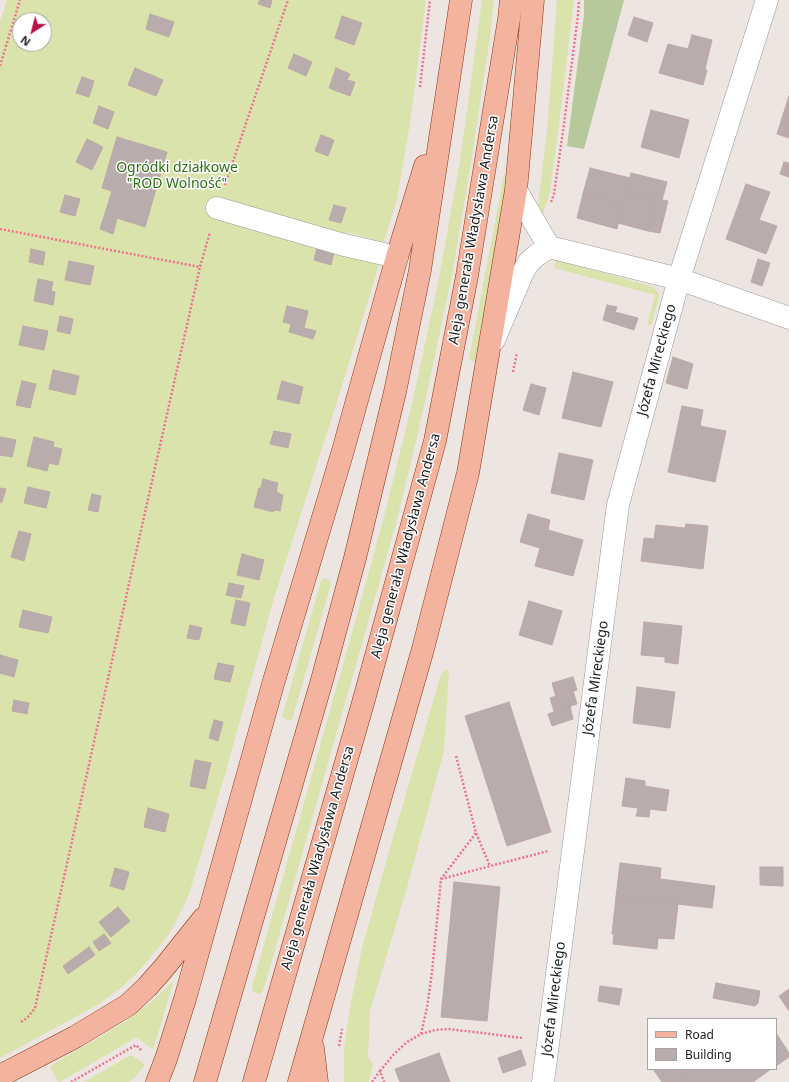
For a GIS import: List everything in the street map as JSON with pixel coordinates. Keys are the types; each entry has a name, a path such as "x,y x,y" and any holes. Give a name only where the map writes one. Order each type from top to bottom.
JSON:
{"main road":[{"path":"205,1082 320,688 356,558 395,392 418,278 461,0"},
{"name":"Aleja generała Władysława Andersa","path":"254,1082 363,703 435,440 467,276 511,0"},
{"path":"299,1082 425,641 468,473 516,190 533,0"},
{"path":"160,1074 185,999 273,684 342,454 397,257 448,86"},
{"path":"0,1076 75,1037 128,1005 164,969 210,910"},
{"path":"312,1040 318,1082"}],"street":[{"name":"Józefa Mireckiego","path":"543,1082 618,506 679,279 767,0"},
{"path":"516,190 549,247 679,279 789,318"},
{"path":"217,208 344,244 397,257"},
{"path":"489,352 526,267 529,262 549,247"}],"path":[{"path":"0,66 20,0"},
{"path":"21,1022 27,1018 35,1008 130,575 200,267 217,208 288,0"},
{"path":"420,91 430,0"},
{"path":"549,208 554,194 579,0"},
{"path":"0,229 200,267"},
{"path":"456,756 476,833 490,866"},
{"path":"420,1034 427,1008 432,972 441,879 476,833"},
{"path":"441,879 551,851 573,851"},
{"path":"372,1082 394,1054 407,1042 420,1034 436,1030 449,1028 548,1041"},
{"path":"71,1082 136,1046 160,1074"},
{"path":"380,1071 384,1082"}],"green space":[{"name":"Ogródki działkowe \"ROD Wolność\"","path":"7,0 426,0 410,123 397,199 384,242 346,232 343,254 379,265 274,598 224,778 189,894 169,934 138,972 122,987 99,1004 0,1058 0,21"},
{"path":"482,0 494,0 490,37 452,275 424,407 397,520 265,985 260,994 253,991 252,987 384,517 413,400 439,278 460,161"},
{"path":"557,0 574,0 550,192 541,216 537,213 547,131"},
{"path":"584,0 624,0 584,149 567,146 584,15"},
{"path":"506,173 508,174 479,361 472,361 469,359 504,175"},
{"path":"556,261 565,262 653,287 658,292 659,296 652,324 647,326 655,295 554,268"},
{"path":"324,578 329,580 331,584 292,720 288,720 282,717 321,581"},
{"path":"446,669 449,670 444,751 406,891 370,1011 368,1057 373,1064 369,1082 344,1082 344,1048 351,1002 362,948 441,675"},
{"path":"174,980 153,1050 137,1037 58,1082 50,1066 125,1022 155,999"},
{"path":"129,1056 133,1056 145,1065 129,1082 84,1082"}],"building":[{"path":"260,0 272,0 270,8 258,4"},
{"path":"150,14 174,22 169,37 146,29"},
{"path":"342,16 362,23 354,45 335,38"},
{"path":"634,17 653,23 647,42 628,35"},
{"path":"692,35 712,40 703,85 659,73 668,44 688,49"},
{"path":"294,54 312,62 306,76 288,68"},
{"path":"135,68 163,80 156,96 128,85"},
{"path":"336,68 350,74 347,80 355,82 350,96 329,88"},
{"path":"82,77 94,81 89,97 76,93"},
{"path":"789,96 789,138 777,134"},
{"path":"99,106 114,112 108,129 93,123"},
{"path":"651,110 689,120 679,158 641,147"},
{"path":"321,135 334,140 328,156 315,151"},
{"path":"117,137 167,152 145,227 117,218 113,234 100,229 112,191 102,188"},
{"path":"87,139 103,147 92,170 76,162"},
{"path":"784,162 789,163 789,177 780,174"},
{"path":"590,168 630,178 623,204 583,194"},
{"path":"631,173 667,182 662,200 668,201 660,233 648,231 656,201 626,193"},
{"path":"746,184 770,192 759,220 777,226 766,254 726,239"},
{"path":"626,193 656,201 648,231 618,223"},
{"path":"583,194 623,204 617,229 577,218"},
{"path":"65,195 80,199 75,216 60,212"},
{"path":"334,205 346,208 341,223 329,220"},
{"path":"317,248 334,252 331,265 314,260"},
{"path":"31,249 45,252 43,265 29,262"},
{"path":"758,259 770,263 762,286 751,282"},
{"path":"69,261 94,266 90,285 65,280"},
{"path":"38,279 53,282 51,291 55,292 53,305 34,301"},
{"path":"607,305 617,307 615,312 638,318 634,330 603,320"},
{"path":"287,306 308,311 304,328 316,331 313,339 289,332 291,324 283,322"},
{"path":"60,316 73,319 70,334 57,331"},
{"path":"23,326 48,331 44,350 19,345"},
{"path":"673,357 693,364 687,389 666,383"},
{"path":"53,370 79,376 75,395 49,389"},
{"path":"573,372 613,382 601,427 562,418"},
{"path":"22,381 36,384 30,408 16,405"},
{"path":"282,381 303,387 299,404 277,399"},
{"path":"531,384 546,388 539,415 523,410"},
{"path":"682,406 703,410 700,426 726,431 715,482 668,472"},
{"path":"274,431 291,434 288,448 270,444"},
{"path":"0,437 16,440 12,457 0,455"},
{"path":"34,437 54,442 53,447 62,449 58,465 49,463 47,471 27,466"},
{"path":"559,453 593,460 584,500 551,493"},
{"path":"263,479 278,483 276,492 283,495 280,511 274,510 273,512 254,507"},
{"path":"28,487 50,492 46,508 24,503"},
{"path":"0,488 6,489 2,502 0,502"},
{"path":"92,494 101,496 98,512 88,510"},
{"path":"528,514 550,520 548,530 583,540 573,576 535,566 540,548 520,542"},
{"path":"686,524 708,526 703,569 641,561 644,538 654,539 656,525 685,528"},
{"path":"19,531 31,534 24,561 11,557"},
{"path":"242,554 264,560 259,580 237,575"},
{"path":"229,583 244,586 241,598 226,595"},
{"path":"236,600 250,603 245,626 231,623"},
{"path":"529,601 562,611 552,645 519,635"},
{"path":"23,610 52,617 48,633 19,627"},
{"path":"644,622 682,626 678,664 665,662 665,657 641,655"},
{"path":"190,625 202,628 199,640 187,638"},
{"path":"0,655 18,660 14,677 0,673"},
{"path":"218,663 234,666 230,682 214,679"},
{"path":"573,677 577,690 556,697 552,683"},
{"path":"637,687 675,692 670,728 633,723"},
{"path":"573,691 577,704 554,711 550,698"},
{"path":"14,700 29,703 27,714 12,711"},
{"path":"509,702 551,832 507,846 465,716"},
{"path":"570,706 573,719 552,726 548,714"},
{"path":"214,720 223,722 218,741 209,738"},
{"path":"195,760 211,763 205,789 190,786"},
{"path":"626,778 645,781 645,786 669,790 666,811 650,809 649,817 636,816 638,808 622,806"},
{"path":"148,808 169,814 165,832 144,827"},
{"path":"620,863 661,868 660,879 715,886 712,908 616,897"},
{"path":"760,867 783,867 783,886 760,885"},
{"path":"115,868 129,872 124,890 110,886"},
{"path":"454,882 500,887 487,1021 441,1017"},
{"path":"616,897 678,904 674,939 658,938 657,949 613,944 614,934 612,934"},
{"path":"118,907 130,921 111,937 99,922"},
{"path":"104,934 111,943 99,951 93,942"},
{"path":"89,947 95,955 68,974 63,966"},
{"path":"716,983 760,991 758,1003 755,1006 713,998"},
{"path":"600,986 622,989 619,1005 598,1001"},
{"path":"789,989 789,1011 779,996"},
{"path":"777,1035 789,1053 789,1057 777,1065"},
{"path":"521,1050 526,1065 503,1073 498,1058"},
{"path":"439,1053 450,1082 400,1082 395,1069"},
{"path":"654,1070 687,1070 683,1073 688,1082 662,1082"},
{"path":"688,1070 770,1070 753,1082 688,1082 683,1073"}]}
